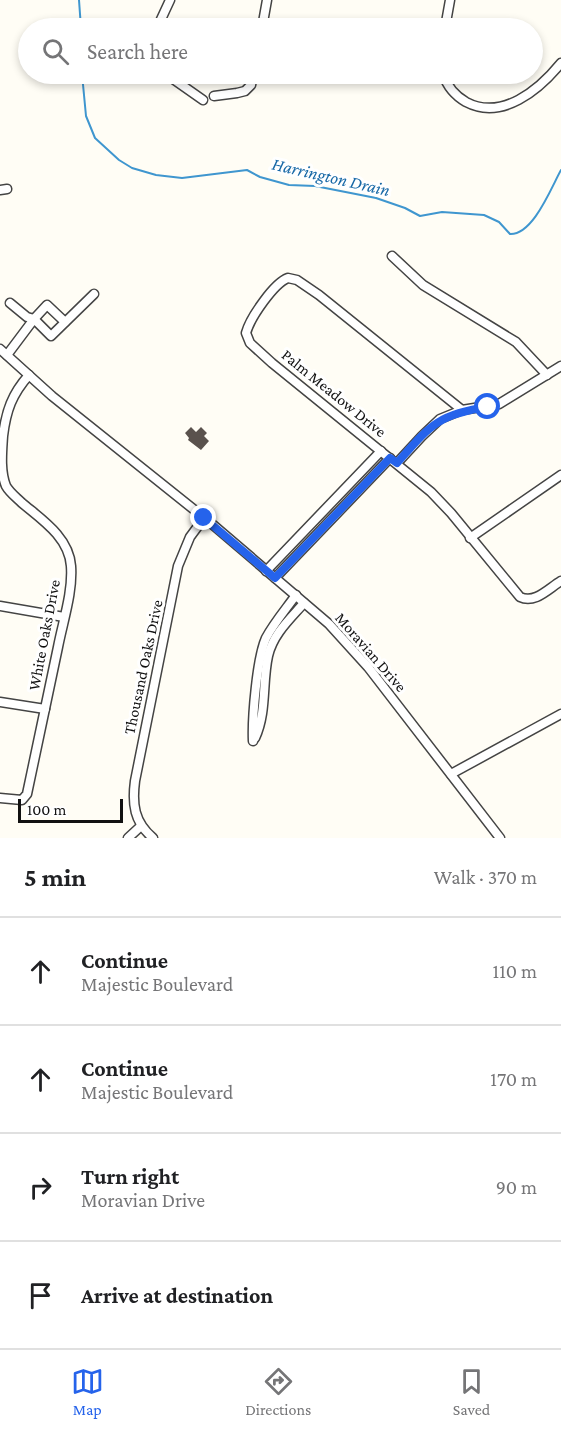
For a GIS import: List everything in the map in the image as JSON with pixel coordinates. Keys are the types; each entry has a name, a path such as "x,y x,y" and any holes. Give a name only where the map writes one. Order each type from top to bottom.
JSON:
{"street":[{"path":"162,18 170,0"},
{"path":"263,18 267,0"},
{"path":"447,18 450,0"},
{"path":"543,82 561,63"},
{"path":"180,84 203,100"},
{"path":"214,96 244,91 251,84"},
{"path":"449,84 454,93 472,105 498,107 517,101 540,84"},
{"path":"392,256 423,285 516,342 547,375"},
{"name":"Palm Meadow Drive","path":"462,410 319,295 297,280 288,278 284,280 251,319 246,333 250,343 443,503 520,597 525,600 534,599 561,581"},
{"path":"10,303 27,317 34,319 51,336 94,294"},
{"path":"3,352 47,305 65,322"},
{"name":"Moravian Drive","path":"3,352 335,630 362,659 500,838"},
{"path":"275,578 333,518 436,422 462,410 499,404 561,366"},
{"name":"White Oaks Drive","path":"0,798 22,800 27,794 71,572 68,552 56,533 11,494 3,474 2,445 7,410 15,391 29,375"},
{"path":"266,571 381,451"},
{"path":"470,538 561,475"},
{"path":"325,510 333,518"},
{"name":"Thousand Oaks Drive","path":"141,826 136,815 133,793 178,566 190,537 204,518"},
{"path":"282,622 296,596"},
{"path":"260,699 263,671 261,654 266,638 304,603"},
{"path":"0,606 64,616"},
{"path":"0,702 45,709"},
{"path":"451,774 561,714"},
{"path":"128,838 141,826 153,838"}],"building":[{"path":"191,427 196,432 201,427 207,433 204,436 209,441 201,450 188,440 185,433"}],"waterway":[{"name":"Harrington Drain","path":"79,0 80,18"},
{"name":"Harrington Drain","path":"83,84 86,116 95,138 119,160 132,168 156,175 182,178 247,170 260,177 289,185 315,186 376,198 420,216 442,212 484,215 499,222 510,234 518,232 534,219 561,170"}],"route":[{"path":"204,518 275,578 390,458 397,463 440,419 462,410 488,407"}]}
